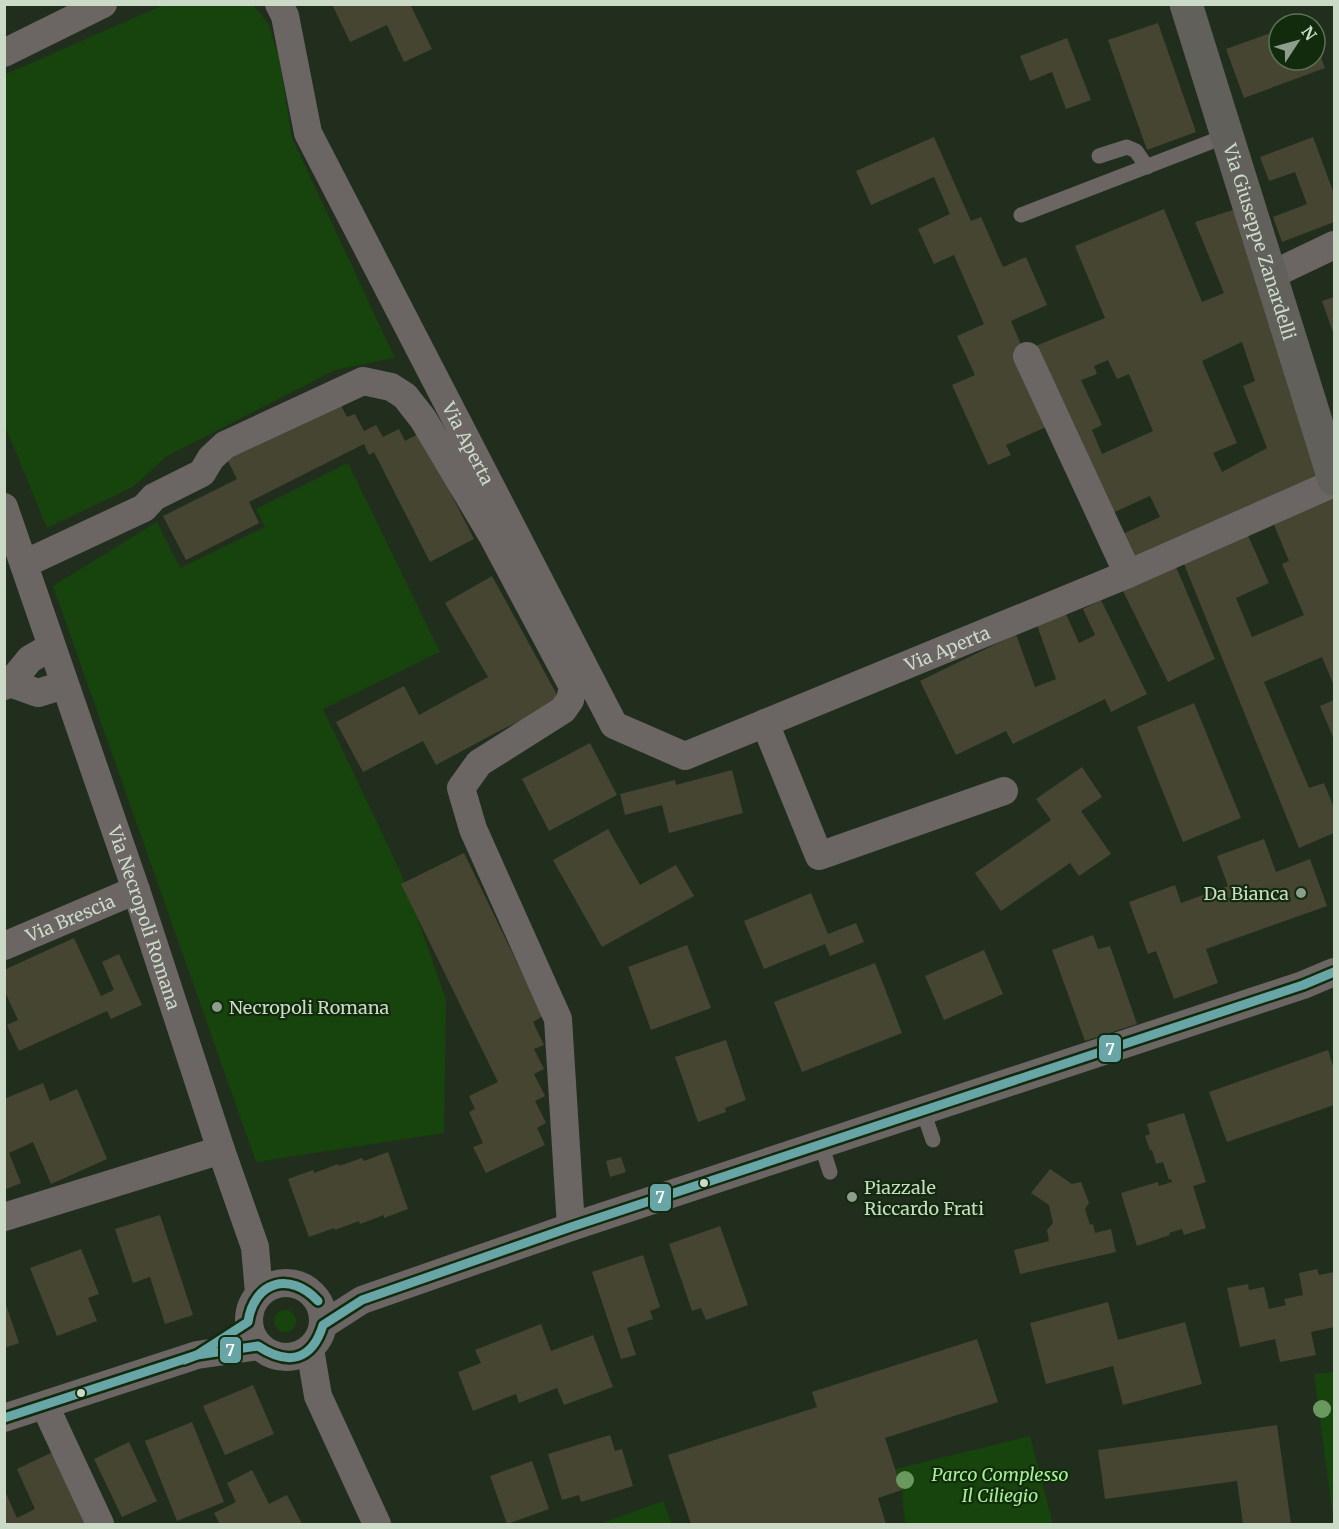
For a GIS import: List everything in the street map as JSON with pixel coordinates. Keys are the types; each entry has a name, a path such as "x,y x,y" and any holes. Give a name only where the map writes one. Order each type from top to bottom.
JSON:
{"street":[{"path":"4,53 103,4"},
{"name":"Via Aperta","path":"279,4 285,16 308,133 614,725 685,756 1128,574 1335,481"},
{"name":"Via Giuseppe Zanardelli","path":"1186,4 1269,276 1335,481"},
{"path":"1269,276 1335,244"},
{"path":"1027,356 1128,574"},
{"name":"Via Aperta","path":"24,564 144,508 154,497 202,473 211,458 225,445 363,381 391,387 405,396 423,419 492,535 573,687 570,700 563,710 479,763 461,788 473,829 558,1019 571,1227"},
{"name":"Via Necropoli Romana","path":"4,507 136,890 255,1247 259,1293"},
{"path":"51,647 30,659 7,685 38,693 64,685"},
{"path":"765,723 819,856 1004,791"},
{"name":"Via Brescia","path":"4,946 136,890"},
{"path":"377,1524 318,1395 309,1334 308,1290 294,1284 279,1283 268,1287 259,1293 251,1305 253,1334 273,1356 309,1334 362,1300 571,1227 1303,985 1335,972"},
{"path":"4,1217 221,1150"},
{"name":"Via Necropoli Romana","path":"255,1247 294,1284"},
{"path":"4,1418 197,1355 253,1334"},
{"path":"45,1406 100,1524"}],"lane":[{"path":"1022,215 1226,136"},
{"path":"1099,156 1127,147 1137,151 1147,167"},
{"path":"923,1111 933,1140"},
{"path":"821,1144 830,1172"}],"green space":[{"path":"163,5 253,5 268,23 280,61 292,138 395,358 335,370 167,456 133,487 47,528 5,426 4,75"},
{"path":"348,463 440,652 323,709 402,875 446,999 444,1133 256,1162 53,586 157,522 180,568 265,527 256,509"},
{"path":"281,1310 289,1310 296,1317 296,1325 289,1332 281,1332 274,1325 274,1317"},
{"path":"1334,1372 1334,1524 1314,1374"},
{"name":"Parco Complesso Il Ciliegio","path":"1030,1436 1053,1524 905,1524 902,1490 895,1469"},
{"path":"663,1501 672,1524 600,1524"}],"building":[{"path":"332,4 410,4 432,49 404,62 387,25 350,42"},
{"path":"1158,23 1196,132 1147,150 1108,40"},
{"path":"1267,34 1267,72 1314,72 1244,98 1226,49"},
{"path":"1067,38 1091,100 1066,109 1052,72 1030,81 1020,56"},
{"path":"934,137 971,221 981,217 1003,267 1026,257 1047,305 1011,321 1022,347 1013,351 1046,427 1006,445 1011,455 988,465 952,385 975,375 957,336 984,324 954,255 934,264 918,229 950,214 934,177 871,205 856,171"},
{"path":"1313,137 1334,194 1334,222 1282,242 1273,217 1307,204 1295,172 1269,181 1260,157"},
{"path":"1164,209 1202,302 1224,293 1195,222 1236,209 1330,478 1131,564 1118,536 1160,517 1150,496 1108,515 1033,347 1105,318 1075,246","holes":["1242,342 1255,381 1243,386 1267,448 1222,472 1213,453 1237,443 1202,361","1108,360 1117,379 1129,374 1153,431 1102,454 1092,430 1102,425 1081,380 1097,374 1094,366"]},
{"path":"1334,297 1334,335 1322,301"},
{"path":"338,400 347,417 355,414 364,431 376,425 383,437 399,429 405,441 420,433 474,539 430,562 374,452 369,455 364,444 249,502 259,523 186,560 163,516 237,479 226,457"},
{"path":"1334,496 1334,686 1322,657 1264,682 1309,788 1324,783 1334,808 1334,833 1299,848 1182,559 1246,531 1269,583 1236,598 1252,637 1304,615 1282,564 1289,561 1272,520"},
{"path":"1174,562 1215,659 1168,682 1121,587"},
{"path":"492,576 561,702 501,730 436,765 423,741 363,772 336,722 404,686 419,715 488,677 445,603"},
{"path":"1101,600 1147,694 1111,712 1105,699 1013,744 1006,731 956,755 920,681 1016,634 1035,687 1056,679 1037,625 1066,614 1079,643 1095,635 1083,609"},
{"path":"1334,700 1334,740 1320,706"},
{"path":"1194,703 1241,818 1183,842 1137,727"},
{"path":"590,743 617,795 549,831 522,779"},
{"path":"1082,767 1102,797 1081,811 1111,854 1079,876 1070,863 1001,911 975,873 1051,820 1036,799"},
{"path":"732,770 743,813 669,833 662,805 625,815 620,794 675,780 676,785"},
{"path":"608,829 640,885 676,865 694,896 602,947 553,860"},
{"path":"1264,839 1276,872 1310,859 1327,906 1206,949 1218,983 1174,999 1156,951 1148,954 1129,902 1175,885 1181,903 1228,886 1217,856"},
{"path":"464,853 543,1016 533,1022 544,1045 534,1049 544,1069 534,1074 545,1096 535,1101 546,1123 537,1128 545,1145 486,1173 473,1147 483,1143 469,1112 475,1109 469,1096 498,1082 401,884"},
{"path":"811,893 828,934 856,923 864,942 830,956 825,944 764,969 744,921"},
{"path":"1093,935 1098,949 1110,946 1137,1024 1085,1041 1052,950"},
{"path":"74,938 101,996 114,990 102,962 119,954 142,1005 111,1019 107,1011 19,1051 7,1025 18,1020 4,990 4,970"},
{"path":"687,945 711,1008 651,1030 628,967"},
{"path":"984,950 1003,994 944,1020 925,976"},
{"path":"875,963 902,1033 802,1072 774,1002"},
{"path":"726,1040 746,1100 725,1108 726,1112 698,1122 675,1057"},
{"path":"1328,1050 1334,1069 1334,1105 1227,1142 1209,1092"},
{"path":"43,1083 50,1101 77,1089 107,1159 51,1184 33,1142 9,1153 21,1183 4,1190 4,1099"},
{"path":"1184,1113 1206,1182 1193,1186 1206,1228 1184,1235 1182,1229 1137,1246 1121,1193 1158,1182 1159,1186 1172,1182 1171,1179 1169,1180 1163,1162 1156,1164 1145,1136 1150,1134 1147,1124"},
{"path":"388,1152 408,1209 384,1218 384,1215 360,1224 359,1221 309,1237 288,1179 313,1170 314,1173 362,1158 364,1161"},
{"path":"621,1157 626,1172 610,1177 606,1161"},
{"path":"1050,1169 1072,1184 1081,1182 1089,1203 1085,1209 1090,1225 1093,1224 1095,1233 1111,1229 1116,1252 1020,1274 1014,1250 1049,1241 1047,1230 1053,1223 1049,1205 1031,1193"},
{"path":"160,1215 193,1315 165,1324 150,1277 133,1283 115,1229"},
{"path":"720,1226 748,1305 706,1320 701,1308 692,1311 669,1244"},
{"path":"81,1249 99,1294 88,1298 97,1321 57,1336 30,1268"},
{"path":"643,1255 660,1307 650,1311 653,1319 627,1328 636,1355 621,1359 592,1272"},
{"path":"1317,1269 1319,1275 1334,1272 1334,1327 1311,1332 1316,1355 1280,1362 1275,1339 1240,1347 1227,1288 1248,1284 1249,1290 1264,1287 1269,1309 1286,1305 1284,1299 1303,1295 1299,1273"},
{"path":"4,1299 19,1343 4,1348"},
{"path":"1108,1302 1118,1340 1185,1322 1202,1384 1123,1405 1113,1366 1046,1384 1030,1323"},
{"path":"541,1324 551,1351 593,1335 613,1387 564,1405 557,1388 519,1403 516,1394 473,1411 458,1372 481,1363 475,1350"},
{"path":"977,1339 998,1402 885,1438 902,1490 878,1498 886,1524 691,1524 668,1455 817,1407 812,1392"},
{"path":"253,1385 274,1434 225,1455 203,1406"},
{"path":"192,1422 224,1502 177,1521 145,1441"},
{"path":"1277,1425 1291,1524 1243,1524 1237,1481 1105,1499 1098,1450"},
{"path":"610,1435 615,1451 622,1449 633,1486 581,1502 579,1495 562,1500 548,1454"},
{"path":"129,1442 157,1501 122,1517 94,1459"},
{"path":"55,1451 90,1524 4,1524 4,1489 17,1518 35,1509 17,1469"},
{"path":"532,1461 549,1509 507,1524 490,1476"},
{"path":"252,1470 269,1504 287,1495 302,1524 220,1524 214,1513 236,1502 227,1483"}],"transit line":[{"name":"7","path":"4,1418 197,1355 258,1346 279,1356 289,1358 298,1356 306,1353 312,1346 323,1325 362,1300 571,1227 1303,985 1334,972"},
{"name":"7","path":"184,1360 197,1355 248,1322 252,1308 265,1289 285,1284 296,1286 318,1301"}],"place":[{"name":"Da Bianca","path":"1301,893"},
{"name":"Necropoli Romana","path":"217,1007"},
{"name":"Piazzale Riccardo Frati","path":"852,1197"}]}
